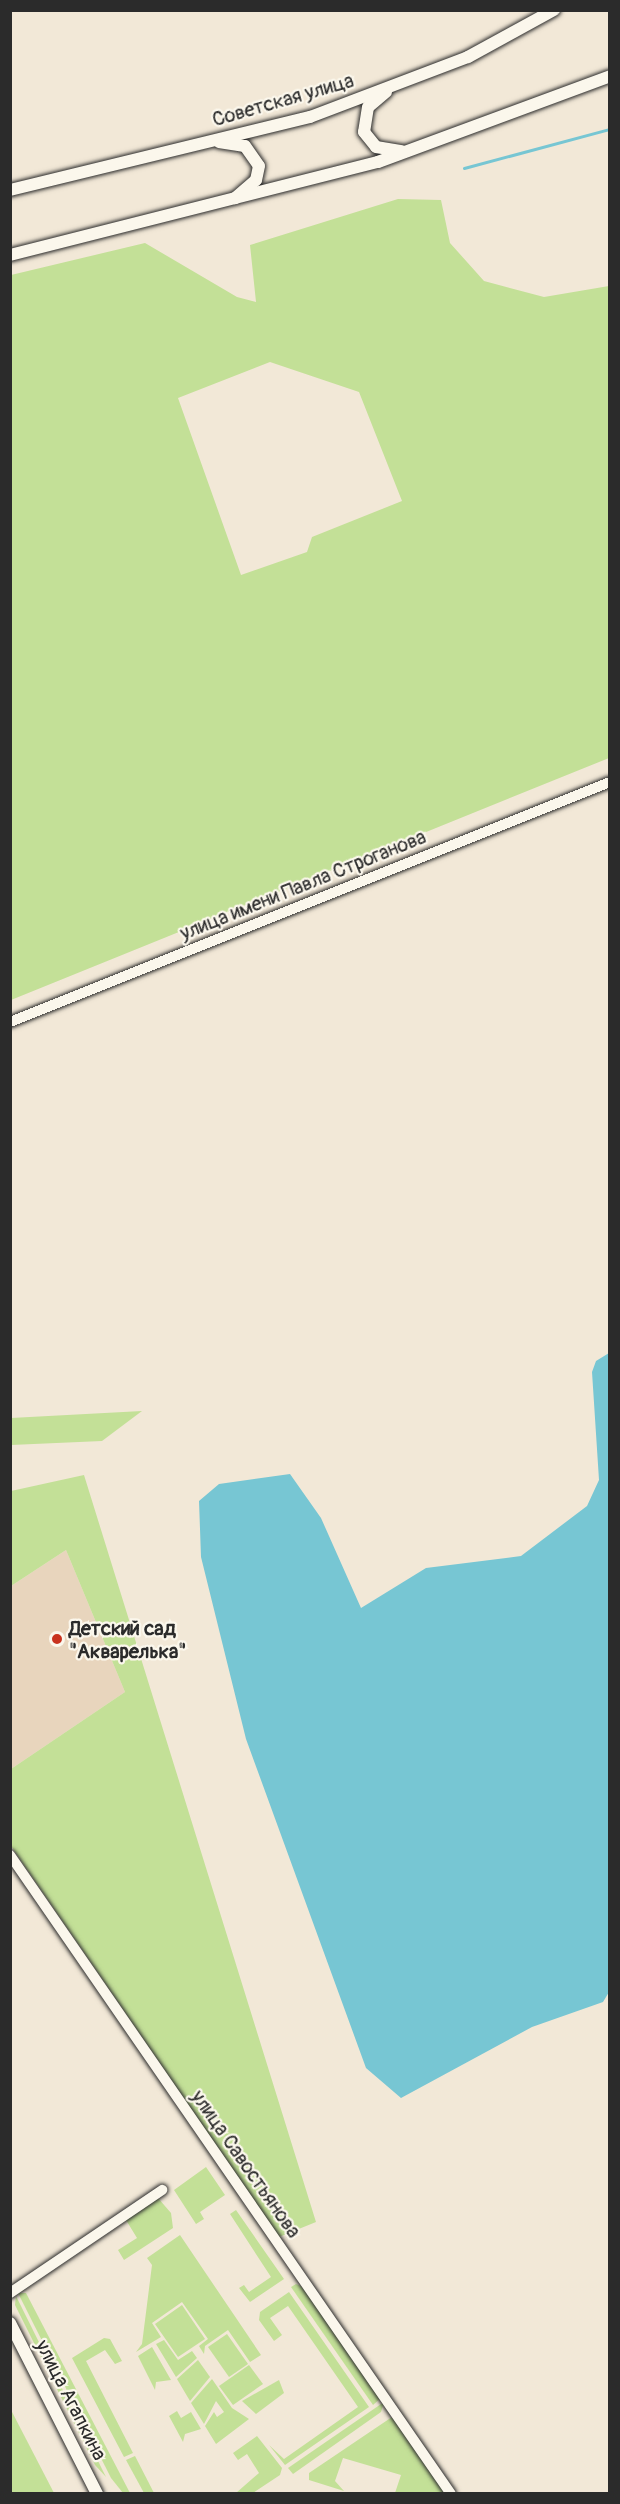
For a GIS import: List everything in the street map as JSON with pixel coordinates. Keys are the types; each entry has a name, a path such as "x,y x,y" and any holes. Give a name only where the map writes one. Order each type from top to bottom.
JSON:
{"main road":[{"name":"Советская улица","path":"10,190 310,117 507,40 554,10"},
{"path":"10,255 221,206 411,151 609,76"},
{"path":"394,86 368,107 364,132 375,147 411,151"},
{"path":"212,141 245,146 259,166 245,193 221,206"},
{"name":"улица Агапкина","path":"10,2324 97,2493"}],"street":[{"name":"улица имени Павла Строганова","path":"10,1022 609,782"},
{"name":"улица Савостьянова","path":"10,1855 451,2493"},
{"path":"10,2293 162,2190"}],"shaded area":[{"name":"Детский сад \"Акварелька\"","path":"66,1550 125,1692 11,1769 11,1586"}],"green space":[{"path":"398,199 441,200 450,243 484,281 544,297 609,286 609,758 11,1000 11,275 145,243 237,297 256,302 250,245","holes":["270,362 359,392 402,501 312,537 307,552 241,575 178,398"]},
{"path":"142,1411 102,1441 11,1445 11,1418"},
{"path":"84,1475 316,2222 279,2237 11,1846 11,1769 125,1692 66,1550 11,1586 11,1491"},
{"path":"206,2167 225,2195 200,2212 204,2219 196,2224 174,2190"},
{"path":"158,2198 171,2213 173,2228 124,2260 118,2250 137,2238 126,2220"},
{"path":"236,2210 284,2279 250,2302 239,2288 244,2285 249,2292 271,2277 230,2214"},
{"path":"180,2235 261,2355 250,2362 228,2330 205,2346 204,2354 199,2346 208,2339 182,2302 152,2323 161,2337 136,2352 142,2344 152,2265 147,2258"},
{"path":"296,2284 303,2287 381,2398 373,2405 291,2287"},
{"path":"289,2292 369,2407 285,2465 269,2445 284,2459 358,2407 288,2306 270,2318 282,2335 274,2341 259,2320 260,2312"},
{"path":"18,2293 26,2293 130,2493 123,2493 111,2478"},
{"path":"16,2296 106,2477 95,2465 15,2305"},
{"path":"182,2305 205,2339 178,2357 155,2324"},
{"path":"227,2334 248,2364 229,2377 208,2347"},
{"path":"104,2338 110,2339 122,2361 115,2364 105,2350 86,2361 133,2453 124,2457 72,2358"},
{"path":"164,2340 178,2360 192,2351 197,2358 176,2377 156,2344"},
{"path":"152,2347 171,2380 156,2382 155,2390 138,2356"},
{"path":"198,2360 210,2377 190,2401 177,2379"},
{"path":"249,2365 263,2384 233,2405 219,2386"},
{"path":"212,2379 232,2408 249,2419 216,2444 205,2426 214,2412 217,2417 224,2412 216,2401 204,2424 191,2403"},
{"path":"279,2380 284,2393 256,2414 242,2401"},
{"path":"384,2402 381,2412 293,2474 288,2468"},
{"path":"11,2410 54,2493 11,2493"},
{"path":"177,2411 181,2418 191,2412 201,2429 185,2434 183,2442 169,2416"},
{"path":"392,2417 445,2493 395,2493 401,2475 343,2458 335,2481 344,2491 309,2480 309,2473"},
{"path":"257,2436 282,2468 280,2475 253,2493 236,2493 259,2473 247,2454 238,2460 233,2453"},
{"path":"135,2456 154,2493 144,2493 126,2460"}],"water":[{"path":"609,1353 609,1992 603,2002 532,2027 401,2098 366,2068 246,1739 201,1557 199,1501 219,1484 290,1474 321,1518 361,1608 426,1568 521,1556 587,1506 599,1480 592,1372 596,1361"}],"waterway":[{"path":"464,168 610,129"}],"place":[{"name":"Детский сад \"Акварелька\"","path":"57,1639"}]}
